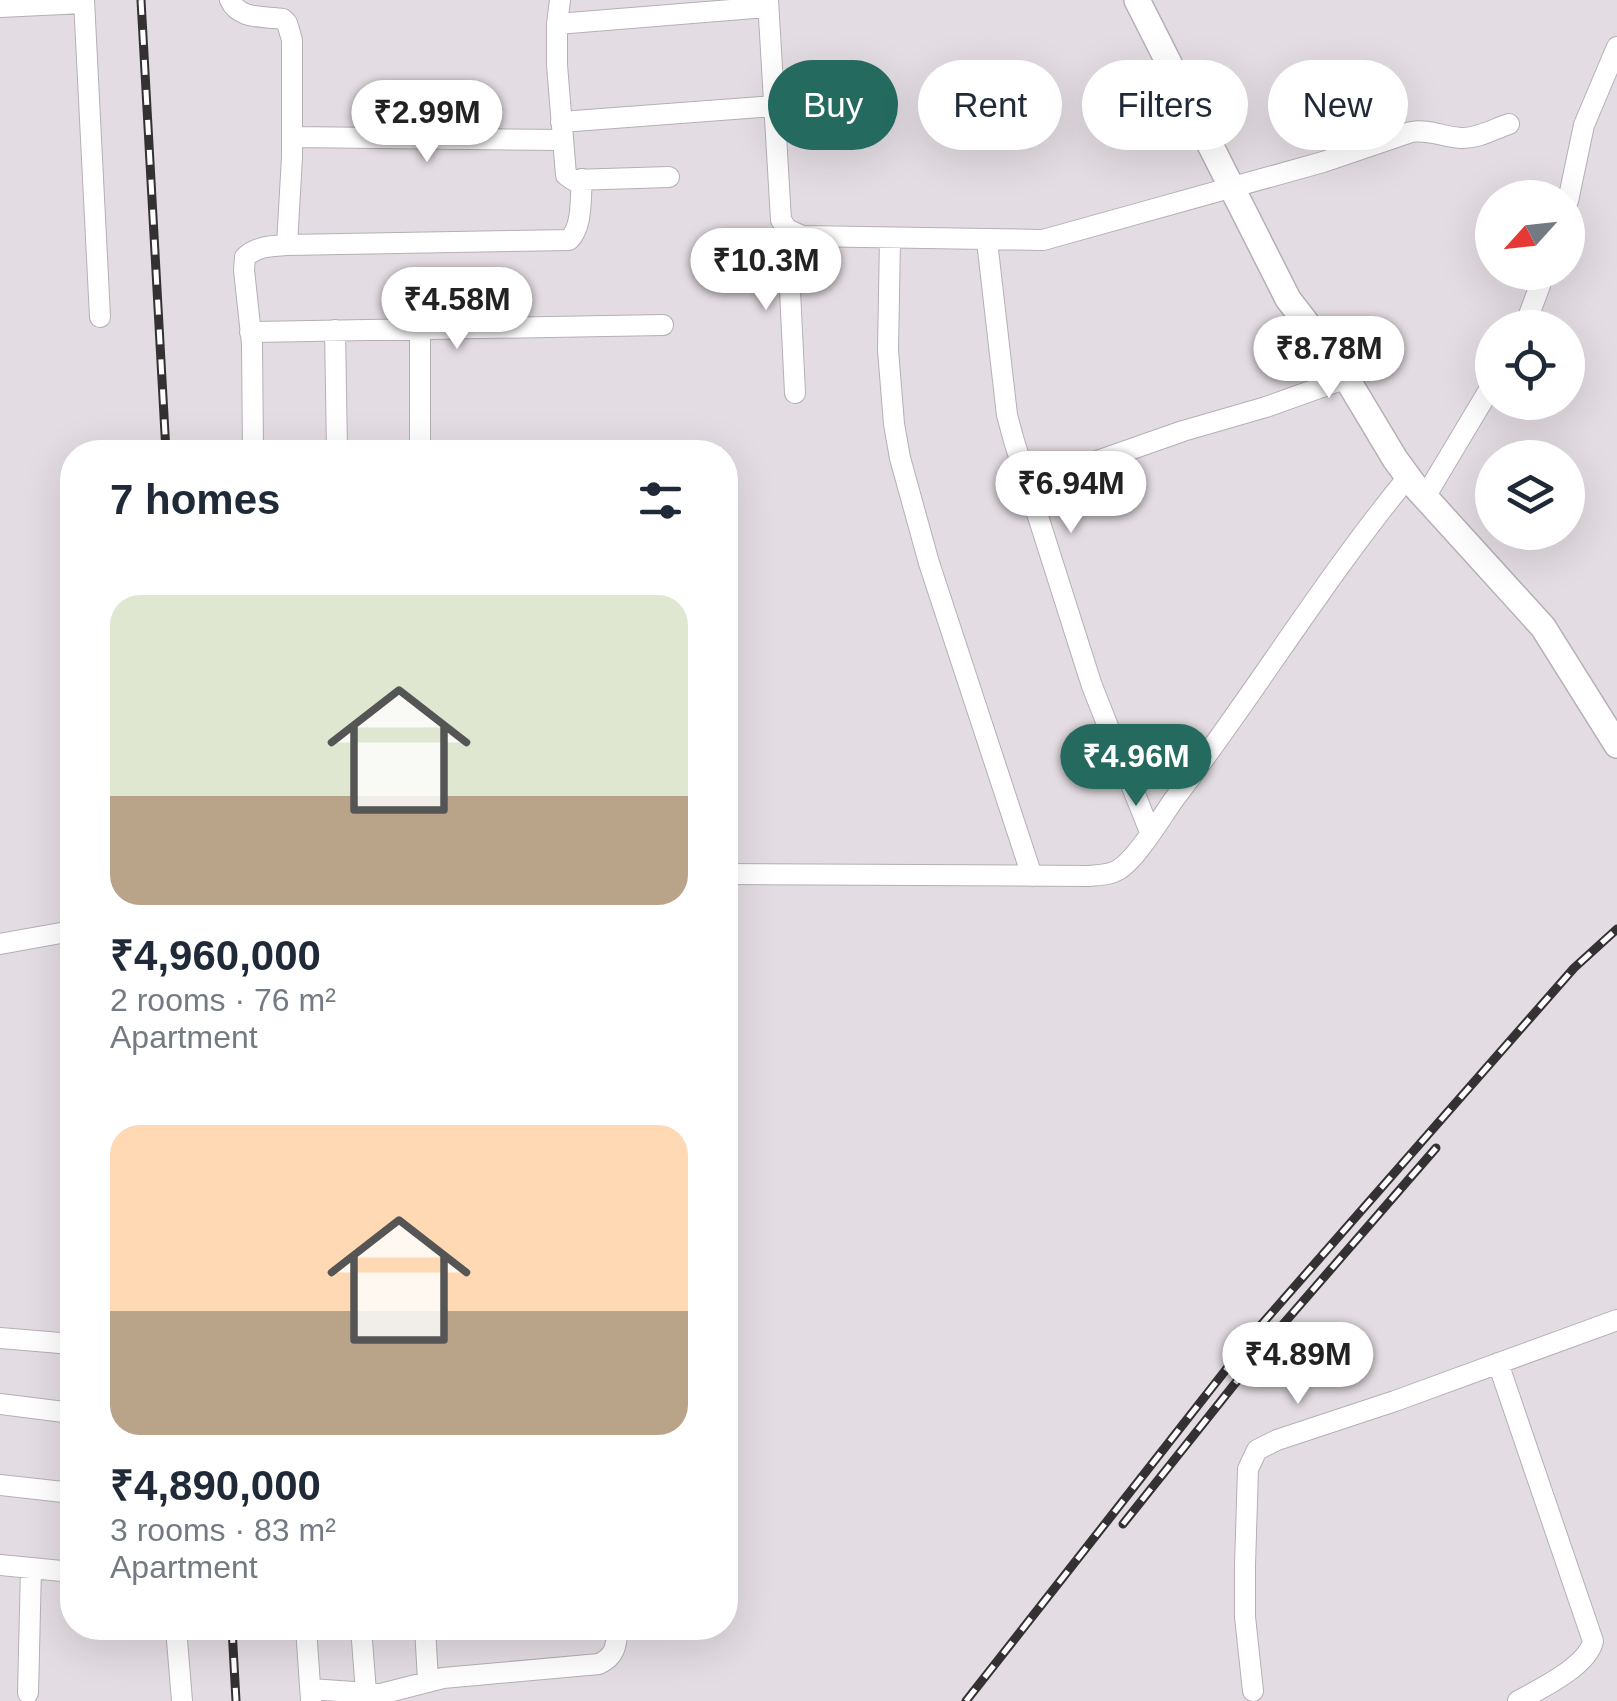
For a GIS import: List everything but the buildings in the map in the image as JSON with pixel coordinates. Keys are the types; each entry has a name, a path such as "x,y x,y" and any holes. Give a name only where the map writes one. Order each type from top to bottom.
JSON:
{"street":[{"path":"230,0 241,13 288,23 292,40 288,246"},
{"path":"560,0 557,24 566,175 573,180 670,177"},
{"path":"1136,0 1288,298 1347,378 1417,487 1543,627 1617,745"},
{"path":"0,6 84,1 100,317"},
{"path":"557,24 768,4 771,60"},
{"path":"1572,180 1584,125 1617,47"},
{"path":"292,137 561,131 768,107"},
{"path":"786,230 802,236 1043,240 1324,162 1411,132 1424,130 1475,137 1509,124"},
{"path":"777,150 781,220 786,230 795,393"},
{"path":"254,440 245,257 259,248 288,246 569,240 578,226 582,179"},
{"path":"890,238 888,350 900,458 928,562 1032,876"},
{"path":"986,241 1007,414 1092,686 1150,832"},
{"path":"250,332 663,325"},
{"path":"420,328 420,440"},
{"path":"335,330 338,440"},
{"path":"1029,485 1347,378"},
{"path":"738,874 1032,876 1105,875 1118,870 1266,674 1366,529 1417,487 1475,408"},
{"path":"0,944 60,933"},
{"path":"1253,1691 1244,1565 1248,1469 1258,1450 1617,1320"},
{"path":"0,1338 60,1343"},
{"path":"1498,1363 1593,1641 1591,1651 1583,1658 1518,1701"},
{"path":"0,1404 60,1411"},
{"path":"0,1485 60,1492"},
{"path":"0,1564 60,1571"},
{"path":"28,1693 31,1568"},
{"path":"177,1640 182,1701"},
{"path":"307,1640 311,1695 393,1693 428,1680 599,1664 609,1659 616,1640"},
{"path":"362,1640 366,1692"},
{"path":"426,1640 428,1680"}],"railway":[{"path":"141,0 165,440"},
{"path":"966,1701 1261,1325 1574,968 1617,929"},
{"path":"1123,1524 1272,1337 1436,1148"},
{"path":"233,1640 236,1701"}]}
